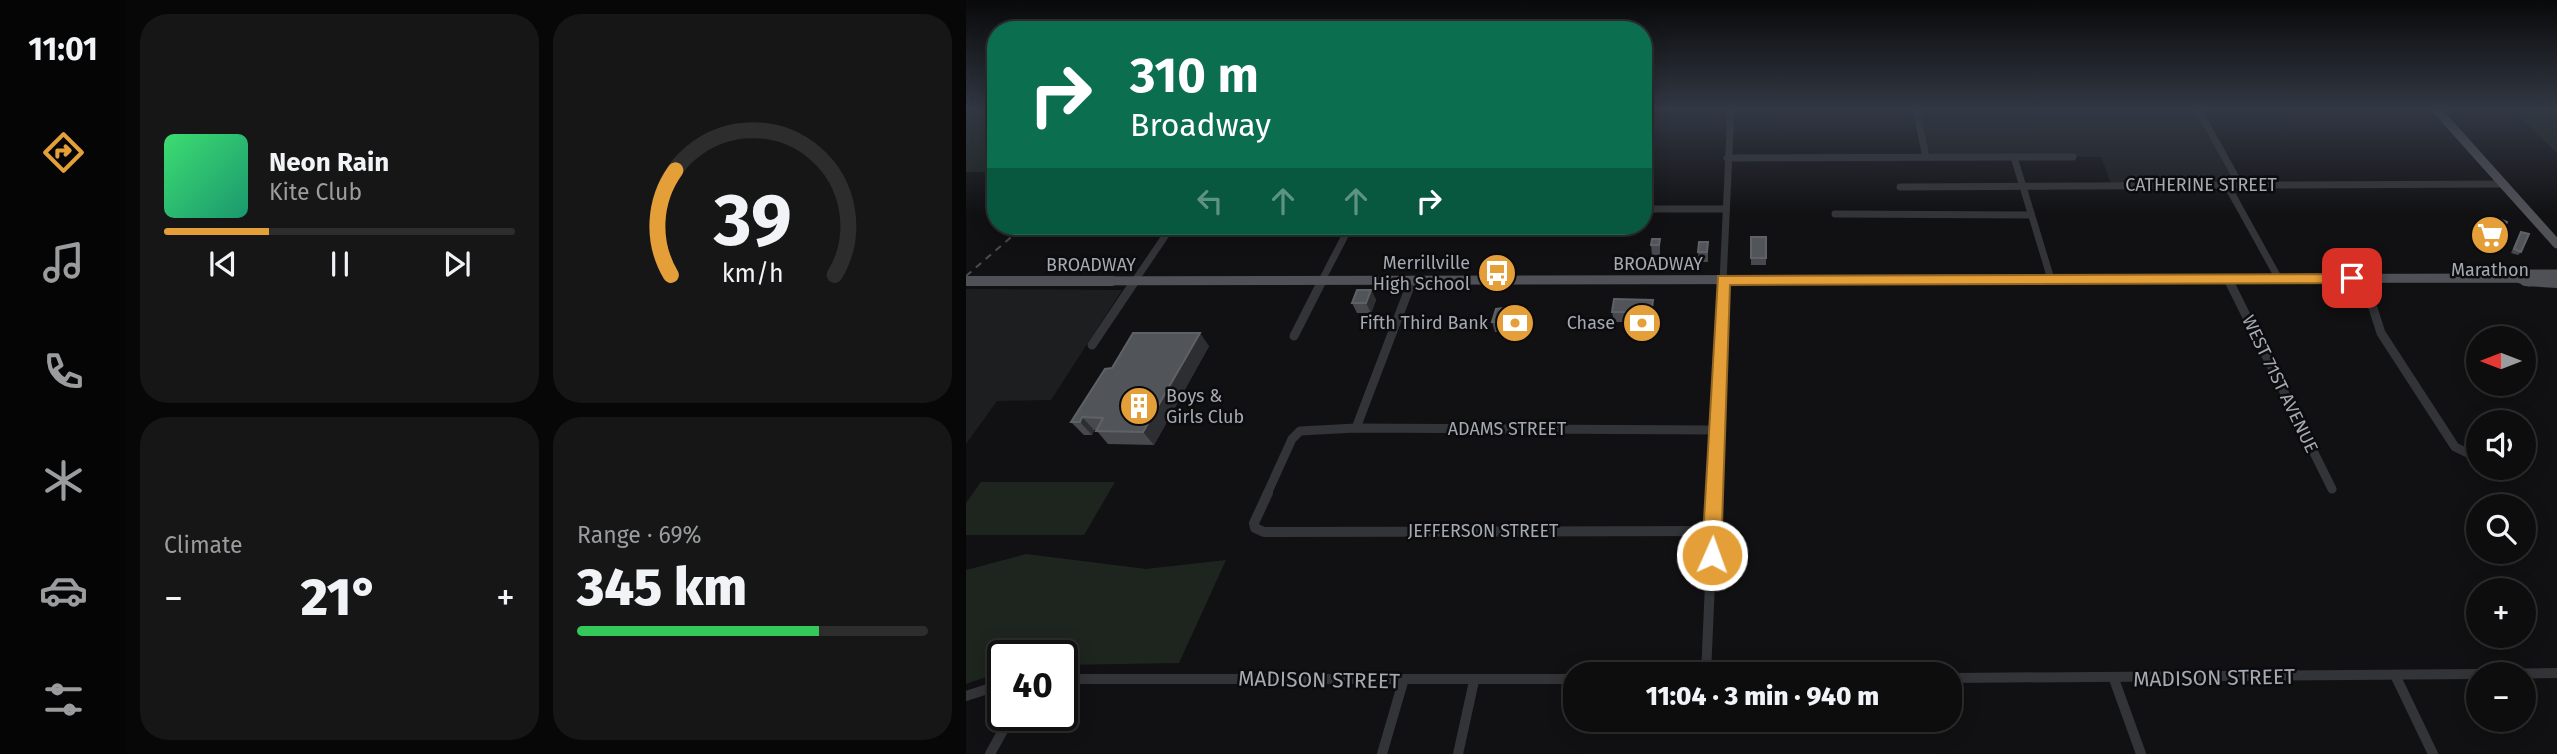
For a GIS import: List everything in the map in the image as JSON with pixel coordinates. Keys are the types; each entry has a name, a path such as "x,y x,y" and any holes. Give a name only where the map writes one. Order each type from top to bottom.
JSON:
{"main road":[{"path":"2467,144 2557,244"},
{"name":"BROADWAY","path":"2518,278 2521,274 2557,274"},
{"name":"BROADWAY","path":"966,281 2518,278 2530,283 2557,283"}],"street":[{"path":"1707,662 1728,144"},
{"path":"1923,144 1926,157"},
{"path":"2218,144 2241,185"},
{"path":"2014,157 2050,279"},
{"path":"1727,158 2073,157"},
{"name":"CATHERINE STREET","path":"1900,187 2503,184"},
{"path":"2227,185 2279,279"},
{"path":"1652,209 1726,209"},
{"path":"1835,214 2031,215"},
{"path":"1092,345 1166,235"},
{"path":"1294,336 1346,235"},
{"path":"2352,278 2373,308 2381,332 2455,447 2466,452"},
{"name":"WEST 71ST AVENUE","path":"2228,279 2332,489"},
{"path":"1356,428 1412,280"},
{"name":"ADAMS STREET","path":"1255,528 1256,517 1292,439 1300,431 1356,428 1716,430"},
{"name":"JEFFERSON STREET","path":"1255,528 1264,532 1713,531"},
{"path":"2536,673 2557,673"},
{"name":"MADISON STREET","path":"1962,678 2113,679 2466,674"},
{"path":"2395,675 2433,754"},
{"name":"MADISON STREET","path":"1078,679 1403,682 1563,679"},
{"path":"2113,679 2141,754"},
{"path":"1458,754 1474,681"},
{"path":"1382,754 1403,682"},
{"path":"966,695 987,689"},
{"path":"990,754 1003,731"}],"shaded area":[{"path":"966,144 987,144 987,172 966,172"},
{"path":"1926,144 2214,144 2236,184 2111,184 2101,157 1929,156"},
{"path":"2548,144 2557,144 2557,153"},
{"path":"966,289 1122,290 1051,400 997,401 966,444"},
{"path":"981,482 1115,482 1084,535 966,535 966,503"},
{"path":"1026,554 1146,569 1226,560 1179,663 1078,665 1078,640 987,640 987,677 966,684 966,570"}],"building":[{"path":"2494,217 2507,222 2502,233 2490,229"},
{"name":"Marathon","path":"2521,232 2529,234 2521,252 2514,249"},
{"path":"1751,237 1766,237 1766,258 1751,258"},
{"path":"1652,239 1660,239 1659,245 1651,245"},
{"path":"1699,242 1708,242 1707,252 1698,252"},
{"path":"1357,290 1371,290 1366,303 1352,303"},
{"path":"1614,299 1653,300 1651,314 1641,314 1639,326 1628,326 1630,312 1612,312"},
{"path":"1514,307 1513,310 1529,310 1528,317 1492,322 1496,309"},
{"name":"Boys & Girls Club","path":"1133,333 1200,333 1143,432 1096,431 1103,418 1082,417 1080,422 1071,422 1105,369 1112,368"}],"railway":[{"path":"966,276 1014,235"}],"place":[{"name":"Marathon","path":"2490,235"},
{"name":"Merrillville High School","path":"1497,273"},
{"name":"Fifth Third Bank","path":"1515,323"},
{"name":"Chase","path":"1642,323"},
{"name":"Boys & Girls Club","path":"1139,406"}],"route":[{"path":"1712,555 1723,280 2352,278"}]}
